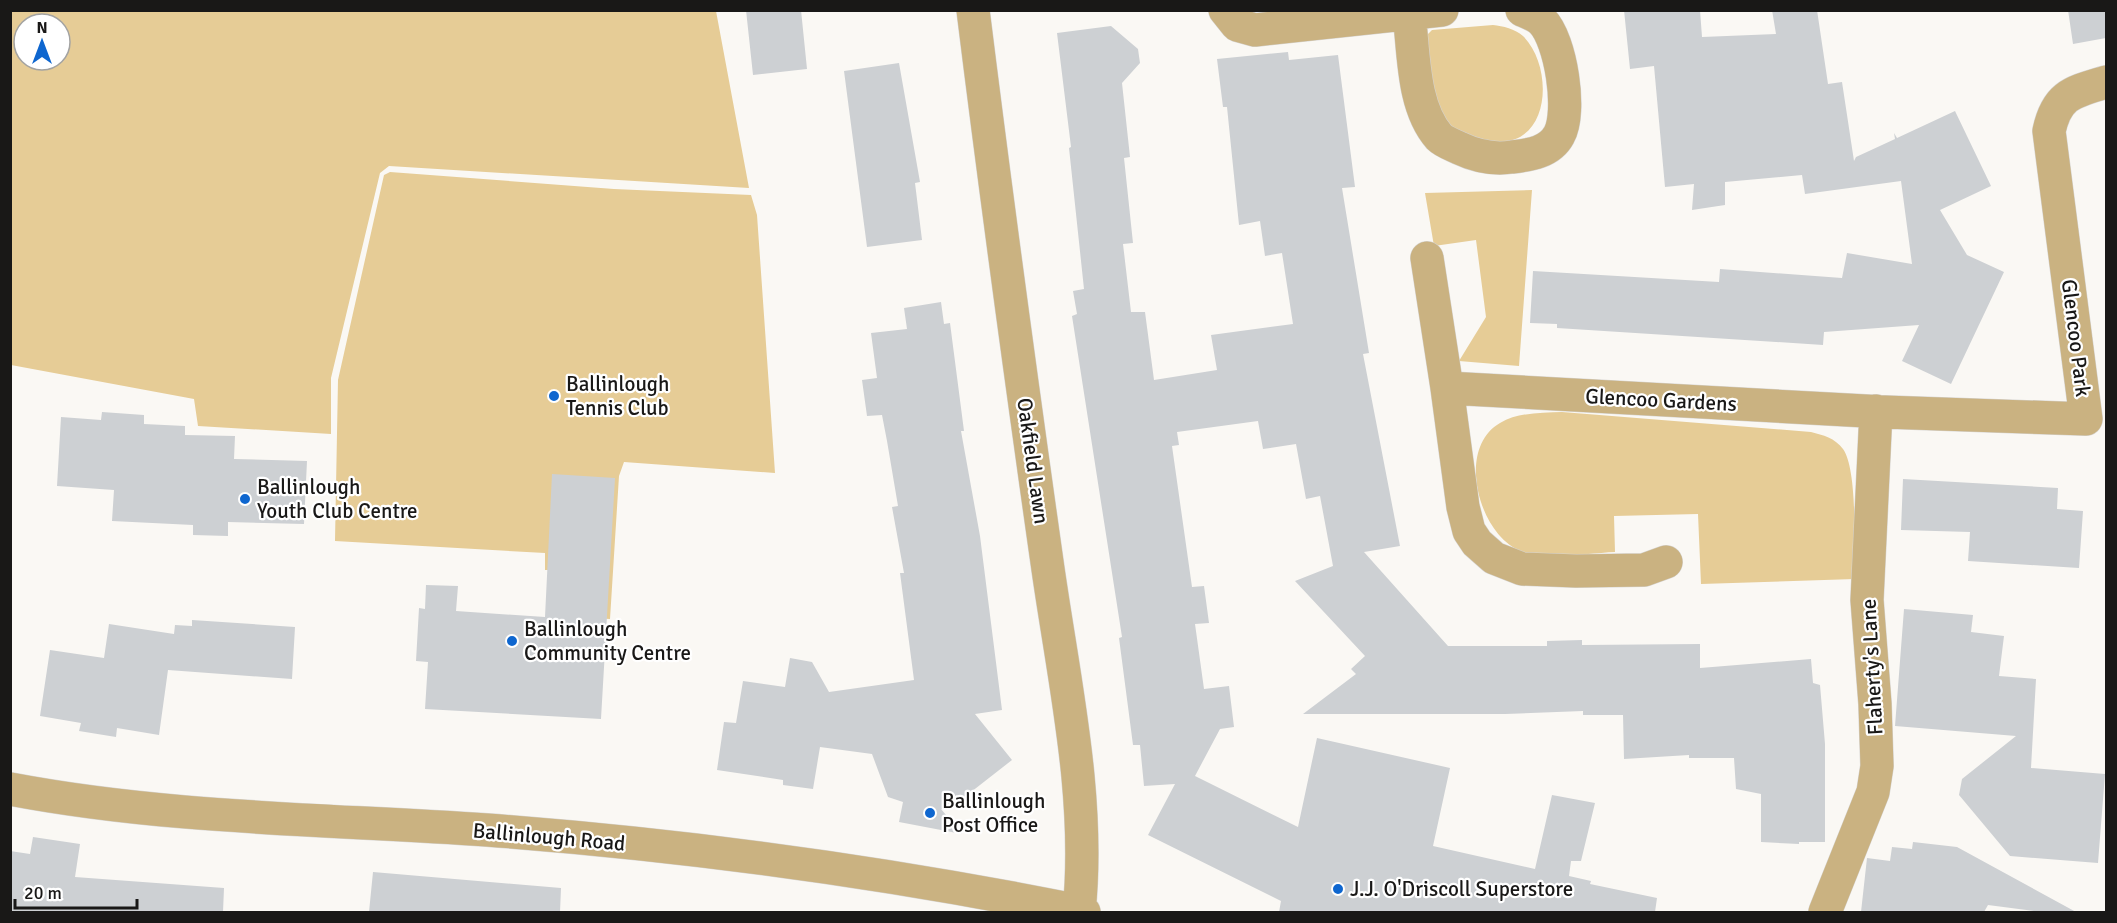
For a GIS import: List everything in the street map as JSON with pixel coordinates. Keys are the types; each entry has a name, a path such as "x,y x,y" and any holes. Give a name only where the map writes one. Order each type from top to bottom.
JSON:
{"street":[{"name":"Oakfield Lawn","path":"973,10 1005,262 1077,778 1081,912"},
{"path":"1225,10 1237,25 1255,30 1442,10"},
{"path":"1408,14 1421,100 1430,123 1441,139 1448,143 1470,154 1497,159 1548,149 1559,135 1564,121 1563,82 1556,44 1542,21 1522,10"},
{"name":"Glencoo Park","path":"1876,411 2096,420 2049,131 2053,113 2065,98 2106,82"},
{"path":"1427,258 1463,507 1469,531 1477,543 1494,558 1522,569 1644,570 1666,562"},
{"name":"Glencoo Gardens","path":"1447,388 1876,411"},
{"name":"Flaherty's Lane","path":"1825,912 1873,792 1877,766 1868,600 1876,411"},
{"name":"Ballinlough Road","path":"10,789 132,808 488,831 819,866 913,880 1081,912"}],"shaded area":[{"path":"10,11 716,11 749,188 389,166 380,173 331,378 331,434 198,426 194,399 11,365"},
{"path":"1493,25 1509,28 1523,36 1540,66 1543,84 1542,101 1537,118 1528,131 1515,139 1497,142 1470,138 1444,122 1438,114 1432,91 1426,36 1432,30"},
{"name":"Ballinlough Tennis Club","path":"390,172 614,189 751,195 757,215 775,473 624,462 619,476 610,619 555,616 556,570 545,570 545,553 335,541 338,380 384,175"},
{"path":"1532,190 1519,366 1459,361 1486,317 1476,240 1434,246 1425,193"},
{"path":"1562,412 1811,432 1833,440 1843,449 1851,474 1855,579 1701,584 1698,514 1614,516 1615,552 1541,556 1520,551 1505,541 1493,527 1484,509 1478,490 1476,470 1479,451 1487,435 1507,419 1530,414"}],"building":[{"path":"746,10 801,10 807,69 753,75"},
{"path":"1624,10 1700,10 1702,37 1776,34 1772,10 1817,10 1828,84 1842,82 1854,161 1856,157 1895,139 1894,133 1897,138 1955,111 1991,186 1940,210 1967,255 2004,272 1951,384 1902,361 1919,325 1824,332 1823,345 1557,328 1557,324 1530,323 1533,271 1719,282 1720,269 1842,278 1847,253 1912,264 1901,181 1805,194 1802,175 1725,182 1725,205 1692,210 1694,184 1665,187 1654,66 1630,69"},
{"path":"2068,10 2106,10 2106,38 2073,44"},
{"path":"1111,26 1138,49 1140,63 1122,83 1130,157 1124,158 1133,243 1123,244 1131,312 1145,312 1154,380 1217,370 1211,335 1293,324 1282,253 1265,256 1260,221 1239,225 1227,107 1223,107 1217,59 1288,52 1289,60 1338,55 1355,187 1342,188 1369,353 1363,354 1400,546 1364,552 1448,646 1547,646 1547,641 1582,640 1582,645 1700,644 1700,668 1811,659 1813,683 1820,685 1825,744 1825,842 1799,842 1799,844 1761,842 1761,794 1736,789 1734,758 1689,758 1689,755 1624,759 1623,715 1583,715 1583,711 1505,714 1303,714 1356,674 1351,669 1365,656 1295,581 1333,566 1320,496 1306,499 1296,444 1263,449 1258,421 1177,432 1179,445 1172,446 1192,587 1204,586 1209,623 1195,624 1204,689 1229,686 1234,727 1220,729 1195,776 1298,827 1317,738 1450,768 1433,846 1535,869 1552,795 1595,803 1581,861 1571,861 1569,876 1591,881 1590,884 1657,898 1655,912 1279,912 1281,901 1148,835 1175,784 1144,786 1140,745 1133,745 1119,638 1122,637 1072,316 1077,314 1073,291 1084,289 1069,148 1071,147 1057,33"},
{"path":"899,63 920,182 915,183 922,240 867,247 844,71"},
{"path":"941,302 944,324 950,323 964,431 961,431 980,536 1002,710 975,714 1012,760 948,810 941,809 962,834 899,822 903,802 888,797 872,754 820,747 813,789 783,785 783,780 717,770 724,722 736,723 743,681 785,687 790,658 812,662 829,692 914,680 900,573 904,573 892,507 898,506 887,441 882,415 867,416 862,380 877,378 871,333 907,329 904,308"},
{"path":"102,412 144,415 144,424 185,426 185,435 235,436 234,459 307,461 304,524 228,522 228,536 193,535 193,525 112,521 114,490 57,486 61,417 101,420"},
{"path":"552,474 615,478 601,719 425,709 428,662 416,661 419,608 425,609 426,585 458,586 456,611 545,617"},
{"path":"1903,479 2058,488 2057,509 2083,511 2079,568 1968,561 1970,532 1901,530"},
{"path":"1904,609 1973,615 1971,632 2004,636 1999,676 2036,679 2031,768 2105,774 2098,863 2010,856 1959,795 1962,779 2016,736 1895,726"},
{"path":"192,620 295,627 292,679 168,670 159,735 117,728 116,737 79,731 81,723 40,716 50,650 104,658 109,624 174,634 175,625 192,626"},
{"path":"33,837 80,844 75,877 224,888 223,912 10,912 10,851 30,854"},
{"path":"1913,842 1957,847 2076,912 2041,912 1988,905 1984,912 1861,912 1867,858 1890,861 1892,847 1912,849"},
{"path":"373,872 561,888 560,912 369,912"}],"place":[{"name":"Ballinlough Tennis Club","path":"554,396"},
{"name":"Ballinlough Youth Club Centre","path":"245,499"},
{"name":"Ballinlough Community Centre","path":"512,641"},
{"name":"Ballinlough Post Office","path":"930,813"},
{"name":"J.J. O'Driscoll Superstore","path":"1338,889"}]}
